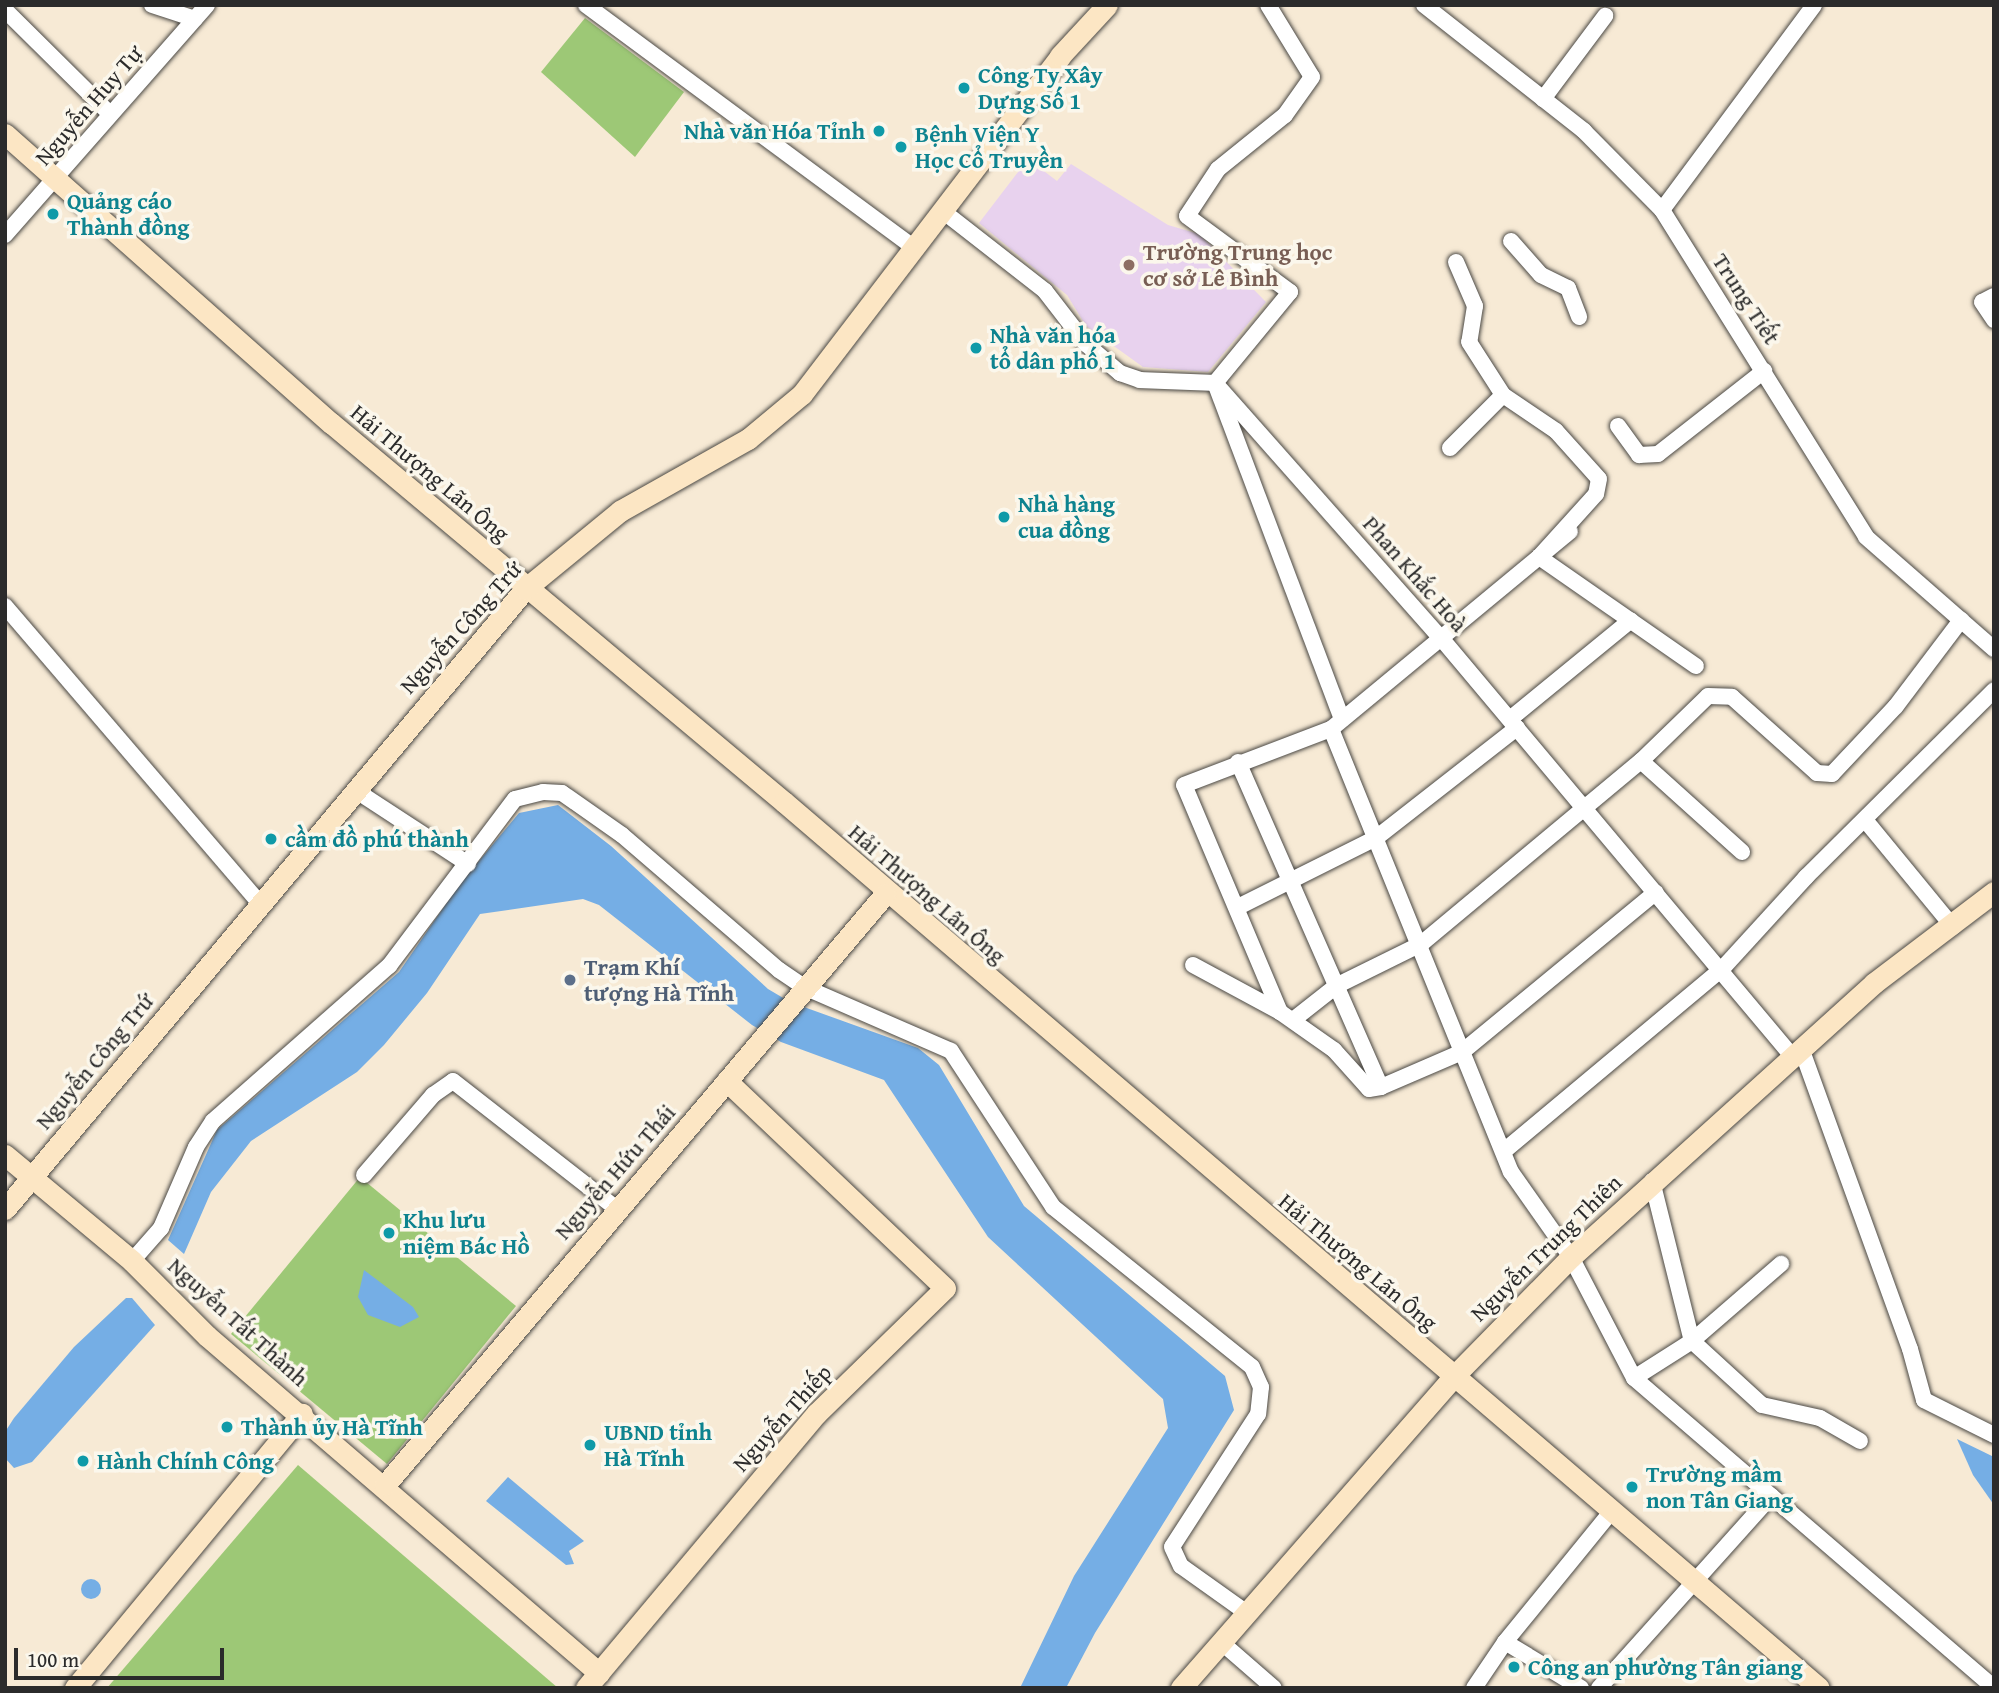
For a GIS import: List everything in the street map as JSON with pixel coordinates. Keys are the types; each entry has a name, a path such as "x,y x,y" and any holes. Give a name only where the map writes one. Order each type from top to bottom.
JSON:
{"street":[{"path":"152,5 195,19"},
{"name":"Nguyễn Huy Tự","path":"5,234 207,5"},
{"path":"586,5 916,249"},
{"name":"Nguyễn Công Trứ","path":"5,1209 525,589 620,511 748,439 783,411 916,249 1060,56 1107,5"},
{"path":"1215,383 1290,292 1187,216 1218,169 1285,116 1312,77 1268,5"},
{"name":"Trung Tiết","path":"1423,5 1584,131 1662,210 1866,537 1994,649"},
{"path":"1662,210 1814,5"},
{"path":"5,10 110,114"},
{"path":"1543,99 1605,16"},
{"name":"Hải Thượng Lãn Ông","path":"5,134 321,415 525,589 784,802 885,894 1819,1688"},
{"path":"944,212 1045,291 1086,344 1120,373 1140,380 1215,383"},
{"path":"1511,241 1534,270 1568,288 1579,317"},
{"path":"1456,262 1475,306 1469,342 1503,395 1556,431 1599,479 1596,494 1539,557"},
{"path":"1994,296 1982,302 1994,320"},
{"path":"1618,426 1639,455 1658,454 1764,371"},
{"path":"1215,383 1376,838 1511,1172 1571,1257 1634,1378 1994,1688"},
{"name":"Phan Khắc Hoà","path":"1215,383 1441,638 1721,968 1797,1052 1910,1349 1924,1400 1994,1435"},
{"path":"1450,448 1503,395"},
{"path":"1287,1016 1184,785 1336,724 1570,531"},
{"path":"1539,557 1696,666"},
{"path":"5,606 260,904"},
{"path":"1238,906 1289,878 1376,838 1514,724 1630,620"},
{"path":"1287,1016 1336,986 1420,944 1641,761 1701,701 1721,694 1744,707 1817,773 1830,776 1896,706 1961,620"},
{"path":"1504,1151 1721,968 1806,877 1866,821 1994,690"},
{"path":"1641,761 1742,852"},
{"path":"1238,762 1381,1087"},
{"path":"355,790 468,864"},
{"path":"132,1261 161,1228 196,1147 213,1121 389,966 515,799 543,792 562,793 622,835 801,991 951,1051 1054,1207 1255,1371 1261,1387 1258,1414 1172,1547 1181,1566 1247,1613"},
{"path":"1866,821 1953,927"},
{"path":"1193,965 1287,1016 1334,1050 1369,1088 1381,1087 1462,1052 1656,892"},
{"name":"Nguyễn Trung Thiên","path":"1181,1688 1453,1377 1571,1257 1874,983 1953,927 1994,892"},
{"name":"Nguyễn Hứu Thái","path":"386,1486 885,894"},
{"path":"364,1175 433,1095 453,1081 617,1209"},
{"name":"Nguyễn Thiếp","path":"593,1680 816,1414 945,1288 727,1081"},
{"name":"Nguyễn Tất Thành","path":"5,1155 132,1261 207,1336 386,1486 593,1680"},
{"path":"1652,1181 1692,1341 1755,1401 1820,1418 1860,1441"},
{"path":"1634,1378 1692,1341 1780,1264"},
{"path":"75,1688 302,1414"},
{"path":"1599,1688 1696,1583 1771,1496"},
{"path":"1474,1688 1505,1642 1611,1512"},
{"path":"1221,1642 1274,1688"},
{"path":"1505,1642 1581,1688"}],"shaded area":[{"name":"Trường Trung học cơ sở Lê Bình","path":"1028,159 1057,181 1071,164 1168,225 1199,234 1266,302 1208,372 1143,367 1086,326 1067,295 979,223"}],"green space":[{"path":"585,18 684,92 635,157 541,72"},
{"path":"360,1177 516,1306 387,1464 231,1334"},
{"path":"298,1465 558,1688 107,1688"}],"water":[{"path":"558,805 611,846 768,989 790,1002 918,1048 939,1065 1024,1206 1225,1376 1234,1410 1095,1633 1066,1688 1020,1688 1074,1576 1168,1428 1163,1399 988,1237 884,1080 781,1042 752,1025 599,905 583,899 480,914 427,993 384,1045 357,1072 251,1141 211,1192 184,1254 168,1240 217,1130 399,972 459,885 519,813"},
{"path":"364,1270 413,1307 419,1317 400,1327 368,1315 358,1297"},
{"path":"126,1298 132,1298 155,1325 32,1462 14,1468 5,1458 5,1432 14,1418 74,1347"},
{"path":"1957,1439 1994,1457 1994,1505 1973,1475"},
{"path":"508,1477 584,1541 569,1551 574,1564 566,1565 486,1501"},
{"path":"91,1579 98,1582 101,1589 98,1596 91,1599 84,1596 81,1589 84,1582"}],"place":[{"name":"Công Ty Xây Dựng Số 1","path":"964,88"},
{"name":"Nhà văn Hóa Tỉnh","path":"879,131"},
{"name":"Bệnh Viện Y Học Cổ Truyền","path":"901,147"},
{"name":"Quảng cáo Thành đồng","path":"53,214"},
{"name":"Trường Trung học cơ sở Lê Bình","path":"1129,265"},
{"name":"Nhà văn hóa tổ dân phố 1","path":"976,348"},
{"name":"Nhà hàng cua đồng","path":"1004,517"},
{"name":"cầm đồ phú thành","path":"271,839"},
{"name":"Trạm Khí tượng Hà Tĩnh","path":"570,980"},
{"name":"Khu lưu niệm Bác Hồ","path":"389,1233"},
{"name":"Thành ủy Hà Tĩnh","path":"227,1427"},
{"name":"UBND tỉnh Hà Tĩnh","path":"590,1445"},
{"name":"Hành Chính Công","path":"83,1461"},
{"name":"Trường mầm non Tân Giang","path":"1632,1487"},
{"name":"Công an phường Tân giang","path":"1514,1667"}]}
